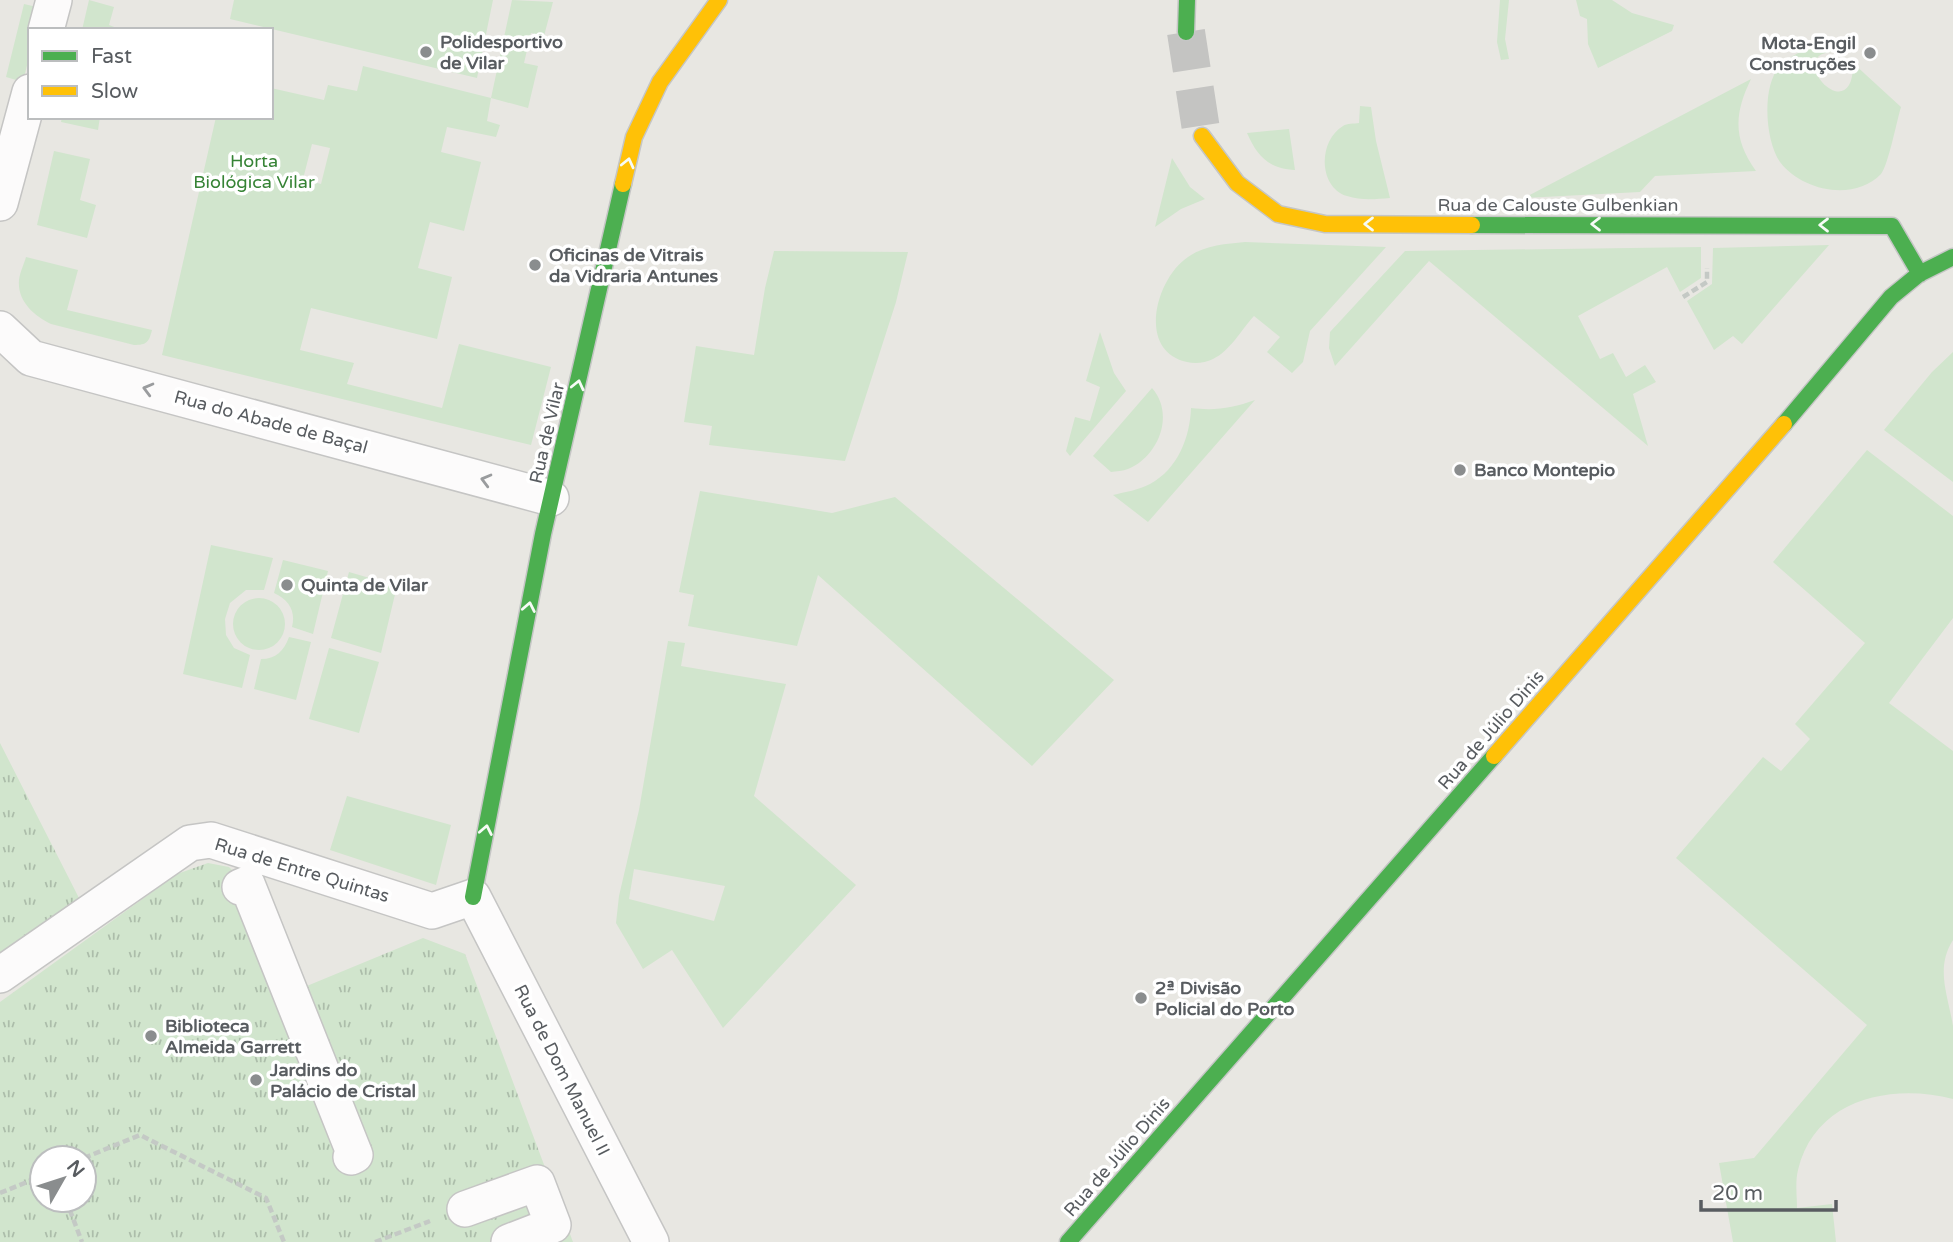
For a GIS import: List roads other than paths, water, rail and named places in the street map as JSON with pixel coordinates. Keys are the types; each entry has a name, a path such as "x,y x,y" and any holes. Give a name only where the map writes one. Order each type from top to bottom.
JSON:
{"street":[{"path":"47,28 54,0"},
{"name":"Rua de Vilar","path":"473,897 551,498 634,138 660,82 719,0"},
{"path":"1186,32 1187,0"},
{"path":"0,203 28,99"},
{"name":"Rua de Calouste Gulbenkian","path":"1202,136 1237,183 1278,214 1325,224 1892,226 1920,274"},
{"name":"Rua de Júlio Dinis","path":"1068,1242 1820,383 1877,313 1897,292 1920,274 1953,257"},
{"name":"Rua do Abade de Baçal","path":"0,329 32,358 551,498"},
{"name":"Rua de Entre Quintas","path":"0,975 190,844 211,840 432,911 473,897"},
{"path":"240,887 247,884 355,1155 351,1157"},
{"name":"Rua de Dom Manuel II","path":"473,897 651,1242"},
{"path":"451,1214 537,1183 553,1225 509,1242"}],"tunnel":[{"path":"1186,32 1202,136"}],"place":[{"name":"Polidesportivo de Vilar","path":"426,52"},
{"name":"Mota-Engil Construções","path":"1870,53"},
{"name":"Oficinas de Vitrais da Vidraria Antunes","path":"535,265"},
{"name":"Banco Montepio","path":"1460,470"},
{"name":"Quinta de Vilar","path":"287,585"},
{"name":"2ª Divisão Policial do Porto","path":"1141,998"},
{"name":"Biblioteca Almeida Garrett","path":"151,1036"},
{"name":"Jardins do Palácio de Cristal","path":"256,1080"}],"park label":[{"name":"Horta Biológica Vilar","path":"254,171"}]}
